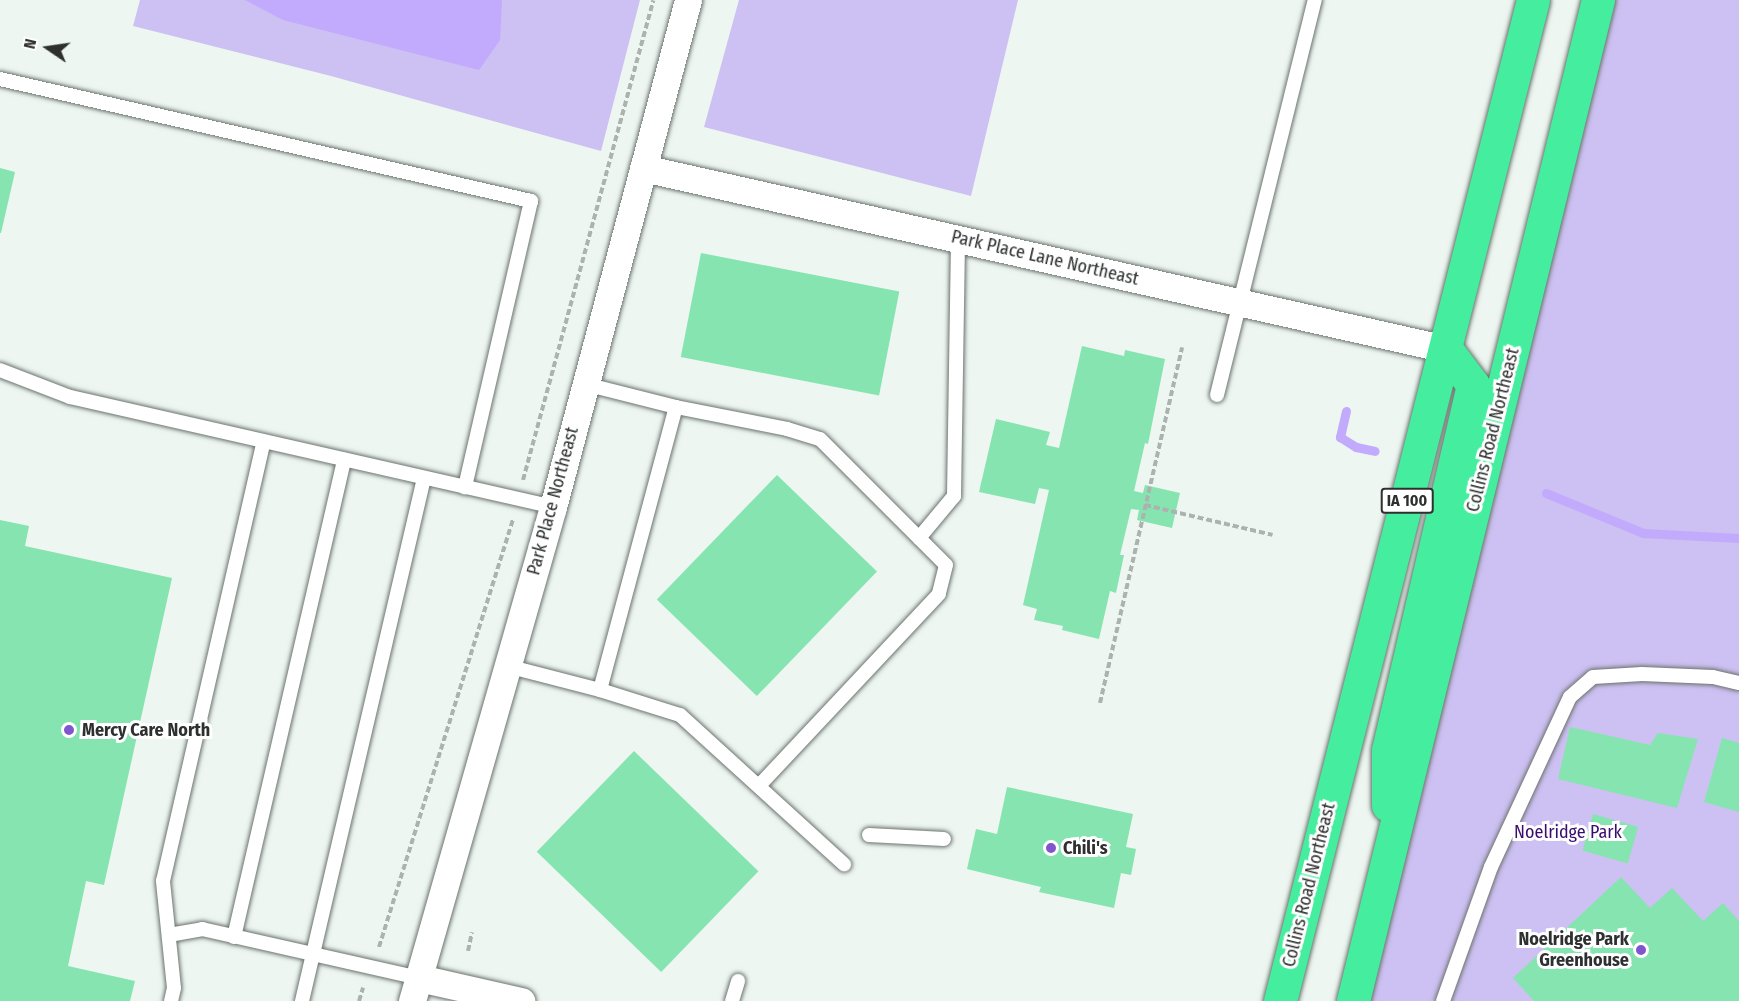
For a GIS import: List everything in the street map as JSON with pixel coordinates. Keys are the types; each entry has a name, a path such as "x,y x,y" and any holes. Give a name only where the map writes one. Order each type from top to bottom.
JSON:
{"highway":[{"name":"Collins Road Northeast","path":"1280,1001 1533,0"},
{"name":"Collins Road Northeast","path":"1353,1001 1598,0"},
{"name":"Collins Road Northeast","path":"1387,861 1388,750 1473,385 1446,350"}],"street":[{"name":"Park Place Northeast","path":"416,990 553,507 688,0"},
{"name":"Park Place Lane Northeast","path":"643,168 1446,350"},
{"path":"416,990 521,1001"}],"lane":[{"path":"1217,395 1315,0"},
{"path":"0,79 531,201 465,487"},
{"path":"919,538 954,496 958,239"},
{"path":"0,370 70,397 553,507"},
{"path":"585,384 676,407 787,429 820,439 945,565 939,594 759,786"},
{"path":"600,690 676,407"},
{"path":"171,1001 174,988 164,881 264,441"},
{"path":"234,937 344,459"},
{"path":"302,1001 424,478"},
{"path":"507,666 600,690 680,715 844,864"},
{"path":"1443,1001 1491,867 1570,698 1593,677 1642,674 1713,677 1739,683"},
{"path":"869,835 944,839"},
{"path":"169,935 202,930 313,954 416,990"},
{"path":"732,1001 738,981"}],"path":[{"path":"1100,703 1182,347"},
{"path":"1145,505 1273,535"},
{"path":"468,951 472,932"}],"green space":[{"path":"140,0 640,0 601,151 331,76 133,26"},
{"path":"739,0 1018,0 971,196 704,127"},
{"name":"Noelridge Park","path":"1598,0 1739,0 1739,1001 1353,1001"}],"shaded area":[{"path":"245,0 502,0 500,40 479,70 283,20"}],"building":[{"path":"0,168 15,172 1,233 0,233"},
{"path":"701,253 899,292 879,396 681,357"},
{"path":"1082,346 1124,356 1125,350 1165,359 1148,444 1145,443 1134,491 1143,493 1145,485 1180,493 1172,528 1137,520 1139,510 1131,509 1120,555 1124,555 1116,593 1110,591 1099,639 1062,630 1063,626 1034,620 1037,609 1023,605 1049,490 1039,488 1035,504 979,492 996,419 1050,432 1046,445 1059,448"},
{"path":"777,475 877,572 757,696 657,599"},
{"name":"Mercy Care North","path":"0,520 29,526 25,546 172,578 104,885 86,881 68,966 135,981 130,1001 0,1001"},
{"path":"1570,727 1650,745 1658,733 1698,739 1677,808 1558,779"},
{"path":"1722,738 1739,743 1739,812 1704,802"},
{"path":"634,751 758,871 661,972 537,852"},
{"name":"Chili's","path":"1007,787 1133,814 1126,847 1136,849 1131,875 1121,873 1114,908 1039,892 1041,887 967,869 976,829 997,834"},
{"path":"1593,814 1638,827 1628,863 1583,851"},
{"name":"Noelridge Park Greenhouse","path":"1621,877 1650,908 1672,888 1703,921 1723,903 1739,921 1739,1001 1534,1001 1513,978"}],"waterway":[{"path":"1346,411 1340,437 1356,447 1375,451"},
{"path":"1546,493 1643,533 1739,538"}],"place":[{"name":"Mercy Care North","path":"69,730"},
{"name":"Chili's","path":"1051,848"},
{"name":"Noelridge Park Greenhouse","path":"1641,950"}]}
